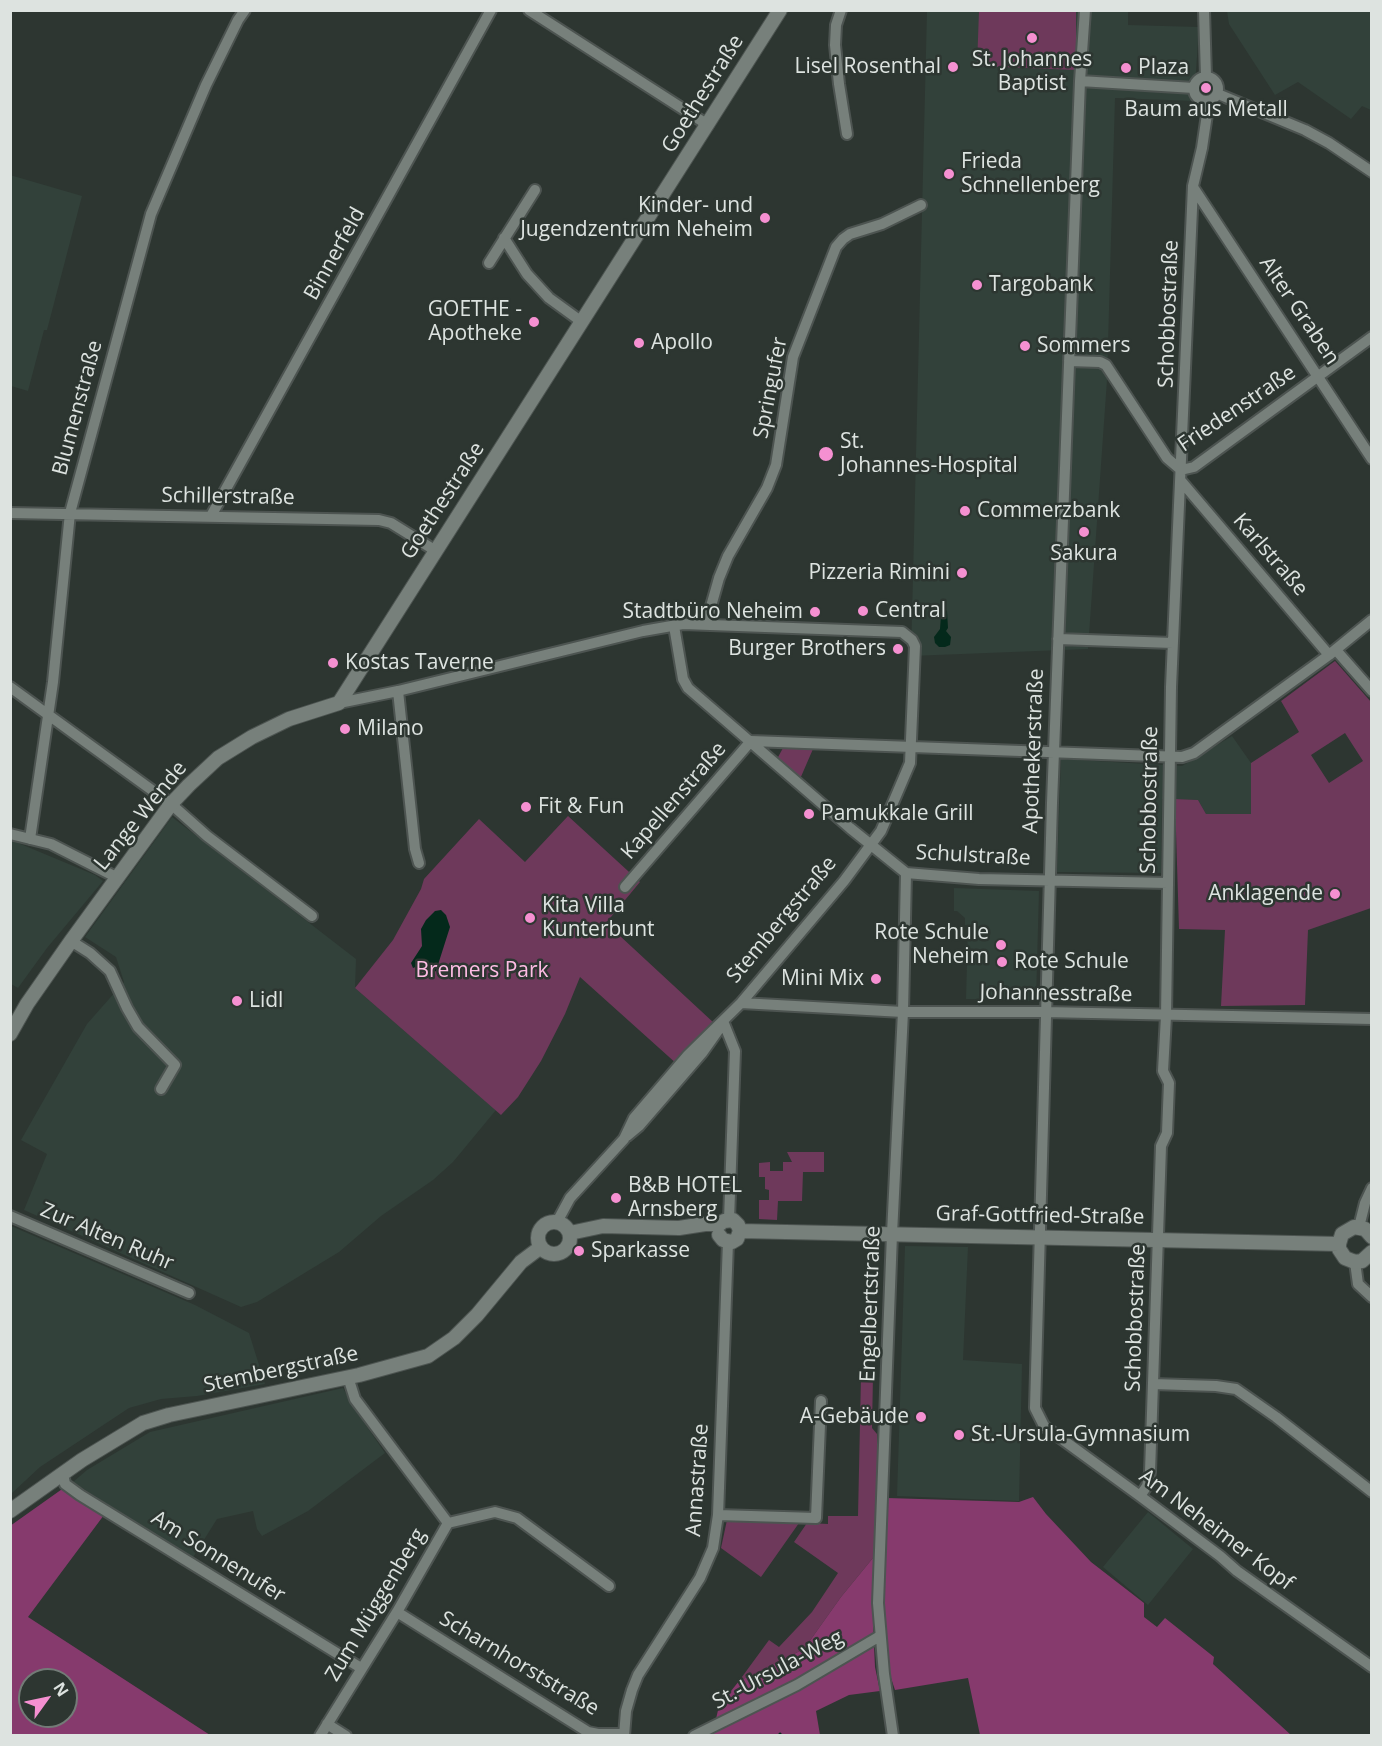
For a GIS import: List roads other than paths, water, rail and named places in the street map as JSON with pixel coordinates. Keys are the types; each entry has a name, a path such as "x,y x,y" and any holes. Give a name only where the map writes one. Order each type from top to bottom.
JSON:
{"street":[{"name":"Blumenstraße","path":"30,839 53,682 70,513 151,214 206,85 245,10"},
{"name":"Binnerfeld","path":"211,516 491,10"},
{"path":"529,10 708,125"},
{"name":"Goethestraße","path":"339,703 780,10"},
{"path":"841,10 836,25 835,45 847,134"},
{"name":"Apothekerstraße","path":"1040,1421 1035,1408 1034,1392 1049,880 1080,81 1085,10"},
{"path":"1204,10 1206,77"},
{"path":"1194,88 1199,79 1206,77 1215,81 1218,87 1214,98"},
{"path":"1080,81 1194,88"},
{"path":"1194,88 1198,98 1214,98 1305,130 1329,143 1371,172"},
{"name":"Schobbostraße","path":"1140,1496 1147,1486 1150,1472 1161,1146 1167,1133 1169,1083 1163,1071 1173,643 1193,186 1214,98"},
{"name":"Alter Graben","path":"1193,186 1371,459"},
{"path":"489,262 535,190"},
{"name":"Springufer","path":"706,624 719,578 730,550 767,488 776,465 793,357 836,247 850,234 882,224 921,205"},
{"path":"504,238 527,274 549,298 582,322"},
{"name":"Friedenstraße","path":"1181,475 1371,337"},
{"name":"Karlstraße","path":"1069,361 1106,364 1167,458 1333,652 1371,691"},
{"name":"Schillerstraße","path":"10,513 380,520 391,523 436,551"},
{"path":"751,741 1182,757 1194,753 1333,652 1371,620"},
{"name":"Lange Wende","path":"11,1031 71,940 171,804 210,766 241,743 289,719 339,703 398,691 643,631 674,626 706,624 902,632 912,640 915,646 910,747"},
{"name":"Schulstraße","path":"674,626 683,679 688,688 906,873 979,879 1168,883"},
{"path":"1058,639 1173,643"},
{"path":"10,687 171,804 207,836 312,916"},
{"path":"398,691 415,849 419,864"},
{"name":"Kapellenstraße","path":"625,886 751,741"},
{"path":"872,845 881,831 906,776 910,763 910,747"},
{"path":"10,834 51,844 118,878"},
{"name":"Stembergstraße","path":"557,1222 570,1198 624,1139 634,1118 693,1049 741,1003 872,845"},
{"name":"Engelbertstraße","path":"893,1736 878,1603 903,1012 906,873"},
{"path":"71,940 110,971 138,1027 175,1065 160,1089"},
{"name":"Johannesstraße","path":"741,1003 903,1012 1045,1012 1371,1019"},
{"name":"Annastraße","path":"624,1735 626,1711 638,1675 700,1578 713,1548 718,1515 724,1230 735,1051 723,1021"},
{"path":"1359,1227 1371,1188"},
{"name":"Zur Alten Ruhr","path":"10,1216 189,1293"},
{"path":"557,1222 564,1225 570,1233 568,1246 559,1253 550,1253 541,1247 538,1239 540,1231 546,1224 557,1222"},
{"path":"570,1233 603,1226 679,1228 705,1224 724,1230"},
{"name":"Graf-Gottfried-Straße","path":"724,1230 738,1225 740,1232 1339,1244"},
{"path":"1371,1237 1365,1229 1359,1227 1345,1231 1339,1244 1339,1249 1345,1258 1355,1262 1368,1257 1371,1252"},
{"name":"Stembergstraße","path":"10,1511 129,1430 155,1419 348,1377 428,1356 454,1338 477,1315 521,1262 541,1247"},
{"path":"1355,1262 1358,1284 1371,1298"},
{"name":"Zum Müggenberg","path":"320,1736 397,1612 448,1523 355,1399 348,1377"},
{"path":"1153,1384 1236,1389 1276,1417 1371,1492"},
{"path":"718,1515 816,1518 821,1401"},
{"name":"Am Neheimer Kopf","path":"1040,1421 1237,1571 1371,1666"},
{"name":"Am Sonnenufer","path":"63,1473 65,1484 80,1495 361,1668"},
{"path":"448,1523 495,1512 518,1518 609,1586"},
{"name":"Scharnhorststraße","path":"397,1612 588,1732 624,1735"},
{"name":"St.-Ursula-Weg","path":"694,1736 797,1685 880,1636"},
{"path":"327,1724 346,1736"}],"place":[{"name":"St. Johannes Baptist","path":"1032,38"},
{"name":"Lisel Rosenthal","path":"953,67"},
{"name":"Plaza","path":"1126,68"},
{"name":"Baum aus Metall","path":"1206,88"},
{"name":"Frieda Schnellenberg","path":"949,174"},
{"name":"Kinder- und Jugendzentrum Neheim","path":"765,218"},
{"name":"Targobank","path":"977,285"},
{"name":"GOETHE - Apotheke","path":"534,322"},
{"name":"Apollo","path":"639,343"},
{"name":"Sommers","path":"1025,346"},
{"name":"St. Johannes-Hospital","path":"826,454"},
{"name":"Commerzbank","path":"965,511"},
{"name":"Sakura","path":"1084,532"},
{"name":"Pizzeria Rimini","path":"962,573"},
{"name":"Central","path":"863,611"},
{"name":"Stadtbüro Neheim","path":"815,612"},
{"name":"Burger Brothers","path":"898,649"},
{"name":"Kostas Taverne","path":"333,663"},
{"name":"Milano","path":"345,729"},
{"name":"Fit & Fun","path":"526,807"},
{"name":"Pamukkale Grill","path":"809,814"},
{"name":"Anklagende","path":"1335,894"},
{"name":"Kita Villa Kunterbunt","path":"530,918"},
{"name":"Rote Schule Neheim","path":"1001,945"},
{"name":"Rote Schule","path":"1002,962"},
{"name":"Mini Mix","path":"876,979"},
{"name":"Lidl","path":"237,1001"},
{"name":"B&B HOTEL Arnsberg","path":"616,1198"},
{"name":"Sparkasse","path":"579,1251"},
{"name":"A-Gebäude","path":"921,1417"},
{"name":"St.-Ursula-Gymnasium","path":"959,1435"}],"park label":[{"name":"Bremers Park","path":"482,971"}]}
